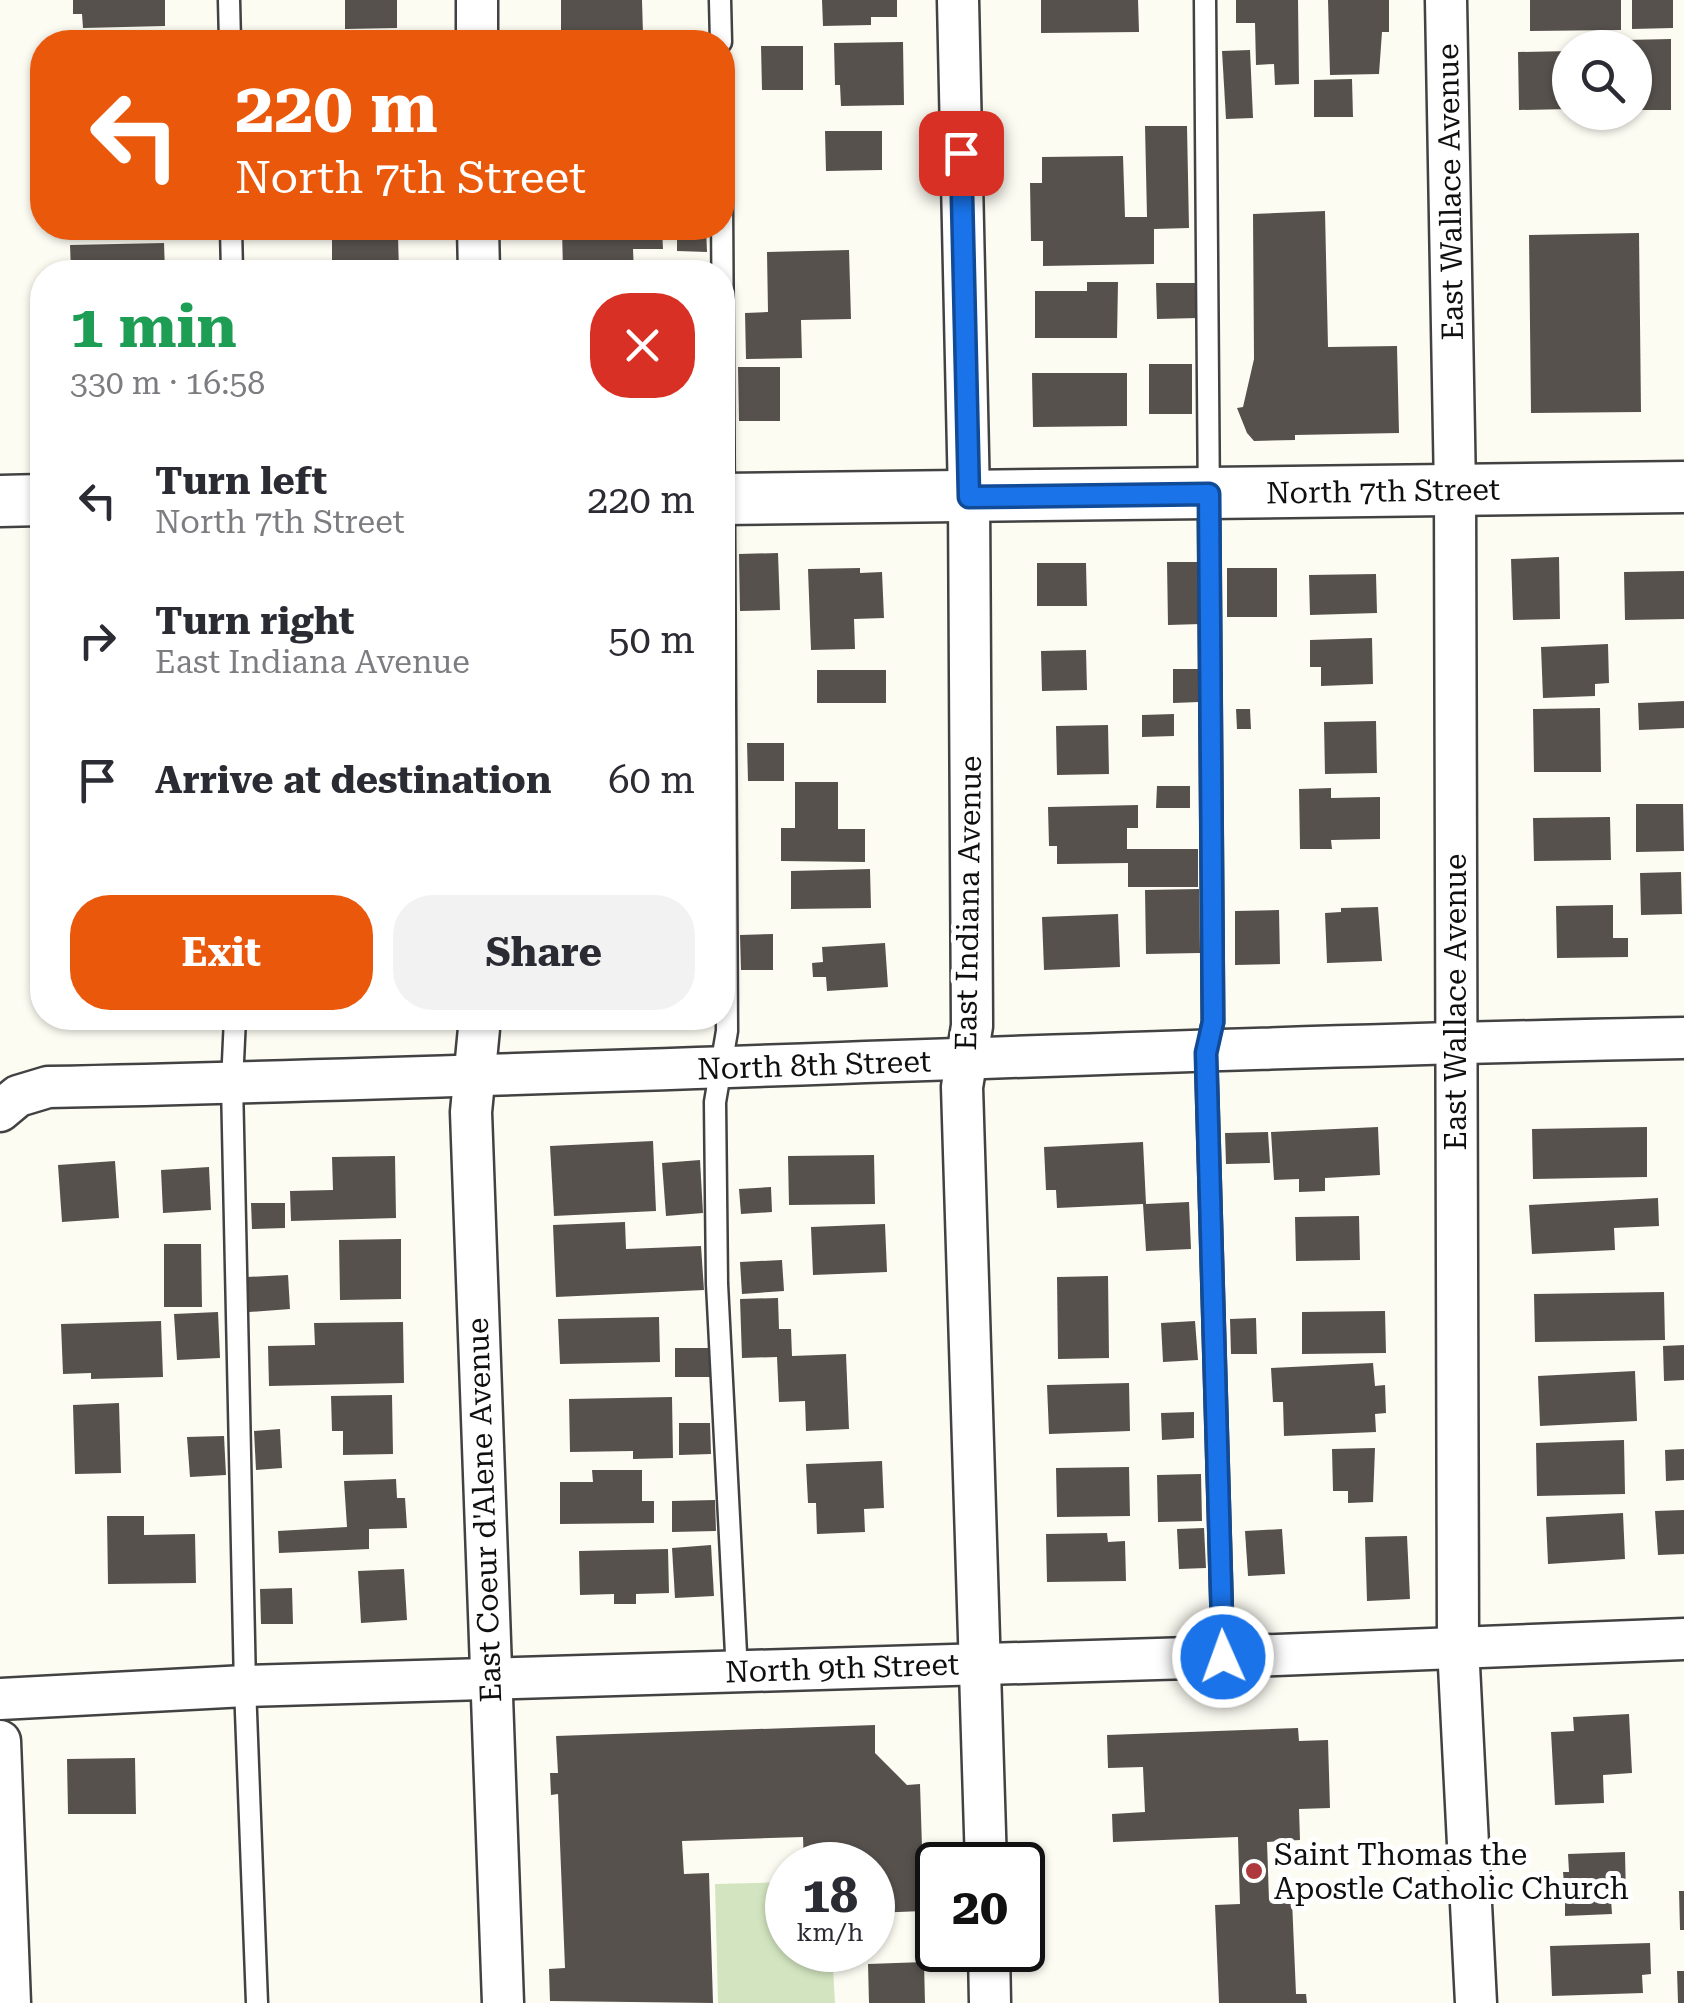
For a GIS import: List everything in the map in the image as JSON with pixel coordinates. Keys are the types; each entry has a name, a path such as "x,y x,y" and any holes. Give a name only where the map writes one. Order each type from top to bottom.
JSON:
{"street":[{"path":"477,0 477,30"},
{"name":"East Indiana Avenue","path":"958,0 969,497 972,1026 962,1087 985,1842"},
{"name":"East Wallace Avenue","path":"1446,0 1455,490 1458,1646 1476,2003"},
{"name":"North 7th Street","path":"735,499 1684,487"},
{"path":"0,501 30,500"},
{"name":"East Coeur d'Alene Avenue","path":"479,1030 471,1112 503,2003"},
{"name":"North 8th Street","path":"4,1108 18,1096 48,1087 720,1070 1454,1042 1684,1038"},
{"name":"North 9th Street","path":"0,1699 245,1686 737,1673 1684,1639"},
{"path":"0,1741 10,2003"},
{"path":"989,1972 990,2003"}],"lane":[{"path":"230,0 230,30"},
{"path":"720,0 721,30"},
{"path":"1205,0 1213,1022 1206,1053 1223,1657"},
{"path":"234,1030 232,1083 245,1686 256,2003"},
{"path":"727,1030 715,1102 717,1284 737,1673"}],"green space":[{"path":"765,1883 765,1972 833,1972 835,2003 718,2003 715,1884"}],"building":[{"path":"73,0 165,0 165,26 83,28 82,14 73,14"},
{"path":"345,0 397,0 397,28 345,29"},
{"path":"561,0 642,0 643,30 561,30"},
{"path":"822,0 897,0 897,17 871,17 871,25 823,26"},
{"path":"1041,0 1138,0 1139,32 1041,33"},
{"path":"1236,0 1298,0 1299,84 1275,85 1274,64 1256,65 1255,23 1236,23"},
{"path":"1328,0 1389,0 1389,32 1382,32 1379,74 1330,75"},
{"path":"1530,0 1621,0 1621,30 1530,31"},
{"path":"1632,0 1673,0 1673,28 1632,29"},
{"path":"1652,39 1671,39 1671,110 1652,110"},
{"path":"903,42 904,105 841,106 840,85 835,85 834,43"},
{"path":"761,46 803,46 803,90 762,90"},
{"path":"1250,50 1253,118 1226,119 1222,51"},
{"path":"1552,51 1552,109 1519,110 1518,52"},
{"path":"1352,79 1353,117 1314,117 1314,80"},
{"path":"1145,126 1187,126 1189,228 1154,229 1154,264 1043,266 1043,241 1031,241 1030,183 1042,183 1042,157 1123,156 1125,217 1147,217"},
{"path":"825,131 882,131 882,170 826,171"},
{"path":"1325,211 1328,347 1397,346 1399,433 1295,435 1295,440 1254,441 1237,408 1243,407 1254,359 1253,214"},
{"path":"1639,233 1641,412 1531,413 1529,235"},
{"path":"332,240 398,240 399,260 332,260"},
{"path":"562,240 663,240 663,249 633,249 633,260 563,260"},
{"path":"677,240 706,240 707,252 677,251"},
{"path":"164,243 165,260 71,260 70,245"},
{"path":"849,250 851,319 801,320 802,358 746,359 745,313 768,312 767,252"},
{"path":"1087,282 1118,282 1117,338 1035,338 1035,291 1087,291"},
{"path":"1156,283 1198,283 1198,318 1157,319"},
{"path":"1149,364 1192,364 1192,414 1149,414"},
{"path":"738,367 780,367 780,421 739,421"},
{"path":"1032,373 1127,373 1127,426 1033,427"},
{"path":"778,553 780,610 740,611 739,554"},
{"path":"1559,557 1560,619 1513,620 1511,559"},
{"path":"1167,562 1200,562 1201,624 1168,625"},
{"path":"1037,563 1086,563 1087,606 1037,606"},
{"path":"860,568 860,573 882,572 884,618 854,619 855,649 811,650 808,569"},
{"path":"1227,568 1277,568 1277,617 1227,617"},
{"path":"1684,571 1684,619 1625,620 1624,572"},
{"path":"1376,574 1377,613 1310,615 1309,575"},
{"path":"1372,638 1373,684 1321,686 1321,667 1310,667 1310,640"},
{"path":"1608,644 1609,683 1595,684 1595,696 1543,698 1541,647"},
{"path":"1086,650 1087,690 1042,691 1041,651"},
{"path":"1173,669 1198,669 1199,702 1173,703"},
{"path":"817,670 886,670 886,703 817,703"},
{"path":"1684,701 1684,728 1639,730 1638,703"},
{"path":"1600,708 1601,772 1534,772 1533,709"},
{"path":"1236,709 1250,709 1251,729 1237,729"},
{"path":"1174,714 1174,736 1142,737 1142,715"},
{"path":"1376,721 1377,773 1325,774 1324,722"},
{"path":"1108,725 1109,774 1057,775 1056,726"},
{"path":"747,743 784,743 784,781 748,781"},
{"path":"795,782 838,782 838,829 865,829 865,862 781,861 781,828 795,828"},
{"path":"1157,786 1190,786 1190,808 1156,808"},
{"path":"1331,788 1331,798 1380,797 1380,839 1331,840 1332,849 1300,849 1299,789"},
{"path":"1636,804 1683,804 1684,851 1636,852"},
{"path":"1138,805 1138,828 1127,828 1127,849 1198,849 1198,887 1128,887 1128,863 1057,864 1057,846 1049,846 1048,807"},
{"path":"1610,817 1611,860 1534,861 1533,818"},
{"path":"870,869 871,908 791,909 791,871"},
{"path":"1681,872 1682,914 1641,915 1640,873"},
{"path":"1199,889 1200,953 1146,954 1145,890"},
{"path":"1613,905 1613,938 1628,938 1628,957 1557,958 1556,906"},
{"path":"1378,907 1382,961 1327,963 1325,913 1341,912 1341,908"},
{"path":"1279,910 1280,964 1235,965 1235,911"},
{"path":"1118,914 1120,967 1044,970 1042,917"},
{"path":"773,934 773,970 741,970 740,935"},
{"path":"885,943 888,987 827,991 826,977 813,977 812,963 823,962 822,947"},
{"path":"1378,1127 1380,1175 1325,1178 1325,1191 1299,1192 1299,1179 1274,1180 1271,1132"},
{"path":"1647,1127 1647,1177 1533,1179 1532,1129"},
{"path":"1268,1132 1270,1163 1226,1164 1225,1133"},
{"path":"653,1141 656,1211 554,1216 550,1146"},
{"path":"1143,1142 1146,1204 1189,1202 1191,1249 1146,1251 1143,1204 1057,1208 1056,1190 1046,1190 1044,1147"},
{"path":"874,1155 875,1204 789,1205 788,1156"},
{"path":"395,1156 396,1218 291,1221 290,1191 333,1190 332,1157"},
{"path":"700,1160 703,1213 666,1216 662,1163"},
{"path":"115,1161 119,1218 62,1222 58,1165"},
{"path":"209,1167 211,1210 163,1213 161,1170"},
{"path":"771,1187 772,1212 741,1214 739,1189"},
{"path":"1658,1198 1659,1226 1614,1228 1615,1250 1532,1254 1529,1205"},
{"path":"251,1203 285,1203 285,1228 252,1229"},
{"path":"1359,1216 1360,1260 1296,1261 1295,1217"},
{"path":"625,1222 626,1249 701,1246 704,1290 556,1297 553,1225"},
{"path":"885,1224 887,1272 813,1275 811,1227"},
{"path":"401,1239 401,1299 340,1300 339,1240"},
{"path":"164,1244 201,1244 202,1307 164,1307"},
{"path":"782,1260 784,1291 742,1294 740,1262"},
{"path":"288,1275 290,1309 249,1312 247,1277"},
{"path":"1108,1276 1109,1358 1058,1359 1057,1277"},
{"path":"1664,1292 1665,1340 1535,1342 1534,1294"},
{"path":"778,1298 779,1329 791,1329 792,1356 846,1354 849,1429 806,1431 805,1401 779,1402 777,1357 742,1358 740,1299"},
{"path":"1385,1311 1386,1353 1302,1354 1302,1312"},
{"path":"218,1312 220,1358 177,1360 174,1314"},
{"path":"659,1317 660,1362 560,1364 558,1319"},
{"path":"1256,1318 1257,1354 1231,1354 1230,1319"},
{"path":"161,1321 163,1377 91,1379 91,1373 63,1374 61,1324"},
{"path":"1195,1321 1198,1360 1163,1362 1161,1323"},
{"path":"403,1322 404,1383 269,1386 268,1346 315,1345 314,1323"},
{"path":"1684,1345 1684,1380 1664,1381 1663,1346"},
{"path":"675,1348 709,1348 710,1377 675,1377"},
{"path":"1373,1363 1375,1386 1385,1385 1386,1413 1375,1414 1376,1432 1284,1436 1283,1402 1273,1402 1271,1368"},
{"path":"1635,1371 1637,1421 1540,1426 1538,1376"},
{"path":"1129,1383 1130,1431 1049,1434 1047,1385"},
{"path":"392,1395 393,1454 343,1455 343,1431 332,1431 331,1396"},
{"path":"672,1397 673,1458 633,1459 633,1451 570,1452 569,1399"},
{"path":"119,1403 121,1473 75,1474 73,1405"},
{"path":"1194,1412 1194,1438 1162,1440 1161,1413"},
{"path":"679,1423 710,1423 711,1454 679,1455"},
{"path":"280,1429 282,1468 256,1470 254,1431"},
{"path":"224,1436 226,1475 190,1477 187,1437"},
{"path":"1624,1440 1625,1494 1537,1496 1536,1443"},
{"path":"1375,1448 1373,1502 1348,1503 1348,1491 1333,1491 1332,1449"},
{"path":"1684,1449 1684,1480 1666,1481 1665,1450"},
{"path":"882,1461 884,1508 864,1509 865,1532 817,1534 816,1503 808,1503 806,1464"},
{"path":"1129,1467 1130,1516 1057,1517 1056,1468"},
{"path":"592,1470 642,1470 642,1501 654,1501 654,1523 560,1524 560,1482 593,1482"},
{"path":"1201,1474 1202,1521 1158,1522 1157,1475"},
{"path":"396,1479 397,1498 405,1498 407,1528 369,1529 369,1549 279,1553 278,1531 347,1527 344,1481"},
{"path":"715,1500 716,1531 672,1532 672,1501"},
{"path":"1684,1510 1684,1554 1658,1555 1655,1511"},
{"path":"1623,1513 1625,1559 1548,1564 1546,1517"},
{"path":"107,1516 144,1516 144,1535 195,1534 196,1583 108,1584"},
{"path":"1204,1528 1206,1568 1179,1569 1177,1529"},
{"path":"1282,1529 1285,1574 1248,1576 1245,1531"},
{"path":"1107,1533 1108,1542 1125,1541 1126,1581 1047,1582 1046,1534"},
{"path":"1407,1536 1410,1599 1367,1601 1365,1537"},
{"path":"711,1545 714,1596 675,1598 672,1548"},
{"path":"668,1549 669,1593 636,1594 636,1604 614,1604 614,1594 580,1595 579,1551"},
{"path":"404,1569 407,1620 361,1623 358,1571"},
{"path":"292,1588 293,1624 261,1624 260,1589"},
{"path":"1629,1714 1632,1773 1603,1775 1604,1803 1555,1805 1551,1732 1574,1731 1573,1717"},
{"path":"875,1725 875,1753 907,1785 920,1784 922,1842 915,1842 915,1911 895,1912 895,1842 803,1842 803,1837 682,1841 684,1874 709,1873 713,2003 550,2001 549,1969 565,1968 558,1794 551,1795 550,1773 558,1773 556,1736"},
{"name":"Saint Thomas the Apostle Catholic Church","path":"1298,1728 1299,1741 1328,1740 1330,1808 1299,1809 1300,1840 1267,1842 1269,1900 1292,1900 1296,1994 1306,1994 1307,2003 1219,2003 1215,1905 1240,1904 1238,1837 1113,1842 1112,1814 1145,1812 1143,1767 1108,1768 1107,1735"},
{"path":"135,1758 136,1814 68,1814 67,1759"},
{"path":"1625,1852 1626,1898 1611,1899 1612,1914 1565,1916 1559,1883 1564,1883 1563,1872 1569,1872 1568,1854"},
{"path":"1679,1891 1684,1891 1684,1930 1680,1930"},
{"path":"1650,1943 1651,1974 1642,1975 1643,1993 1552,1996 1550,1946"},
{"path":"915,1962 915,1972 924,1972 925,2003 869,2003 868,1972 895,1972 895,1963"},
{"path":"1677,1971 1684,1971 1684,2003 1678,2003"}],"place":[{"name":"Saint Thomas the Apostle Catholic Church","path":"1254,1871"}],"route":[{"path":"961,153 969,497 1209,494 1213,1022 1206,1053 1223,1657"}]}
